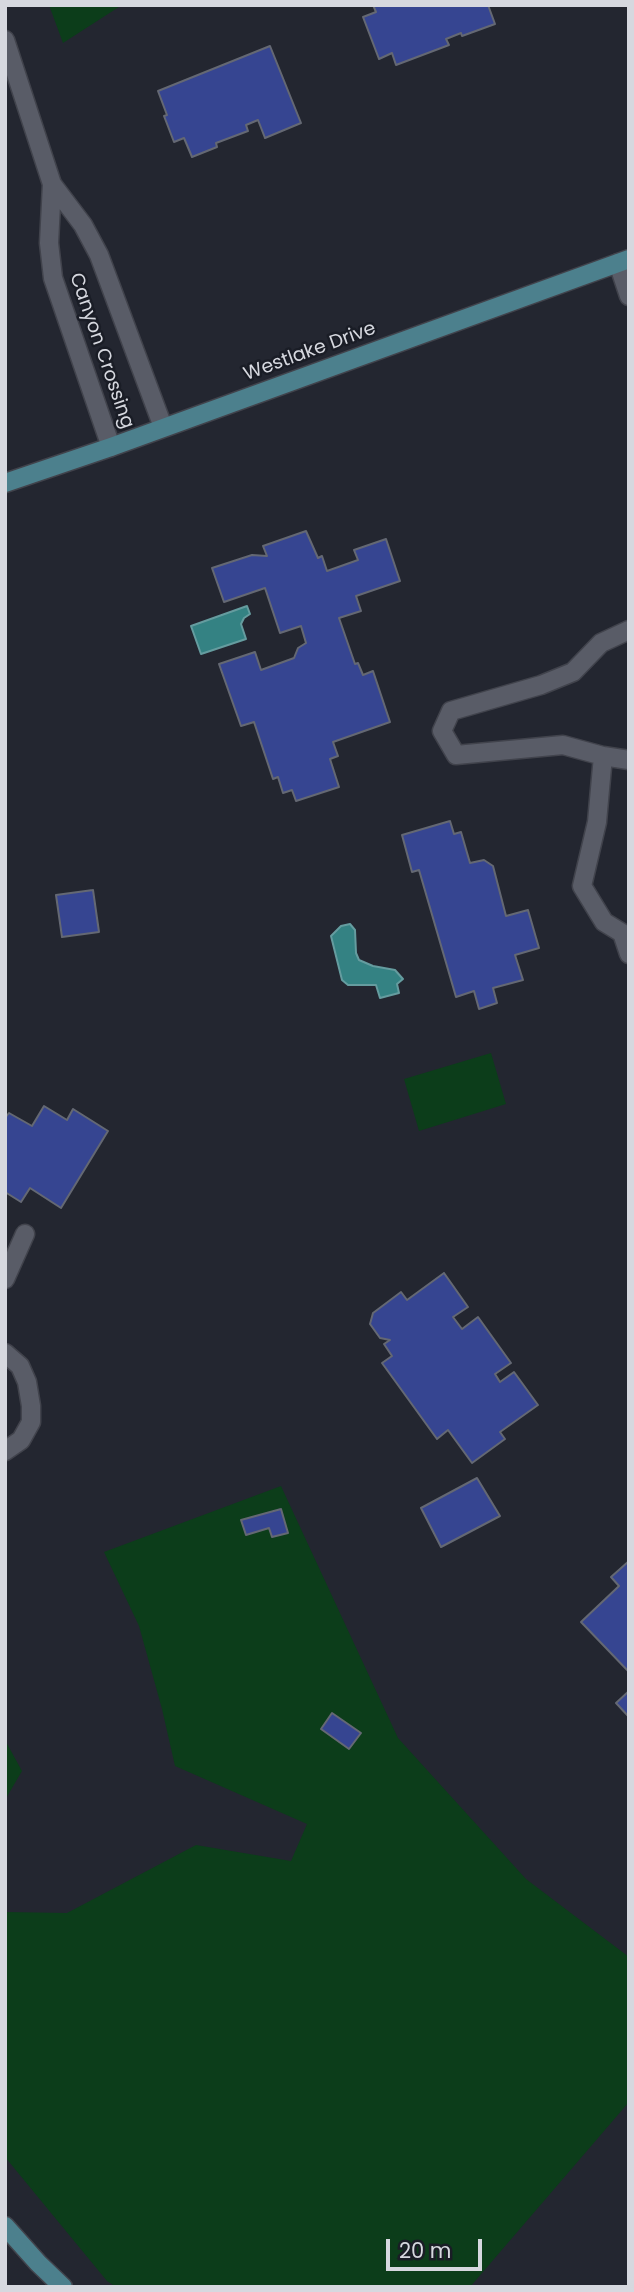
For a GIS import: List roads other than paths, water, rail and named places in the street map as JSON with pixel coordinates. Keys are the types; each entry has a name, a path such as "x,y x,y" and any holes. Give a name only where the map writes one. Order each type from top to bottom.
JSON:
{"street":[{"name":"Canyon Crossing","path":"5,40 52,184 83,225 99,255 163,427"},
{"name":"Canyon Crossing","path":"52,184 49,243 53,278 111,447"},
{"name":"Westlake Drive","path":"5,483 623,261"},
{"path":"623,261 629,296"},
{"path":"629,630 601,643 573,672 541,685 451,711 442,731 456,755 563,745 629,760"},
{"path":"603,756 597,822 582,886 604,922 622,933 629,954"},
{"path":"5,1279 25,1234"},
{"path":"5,1353 20,1366 32,1406 30,1422 21,1440 5,1451"},
{"path":"5,2226 63,2287"}]}
